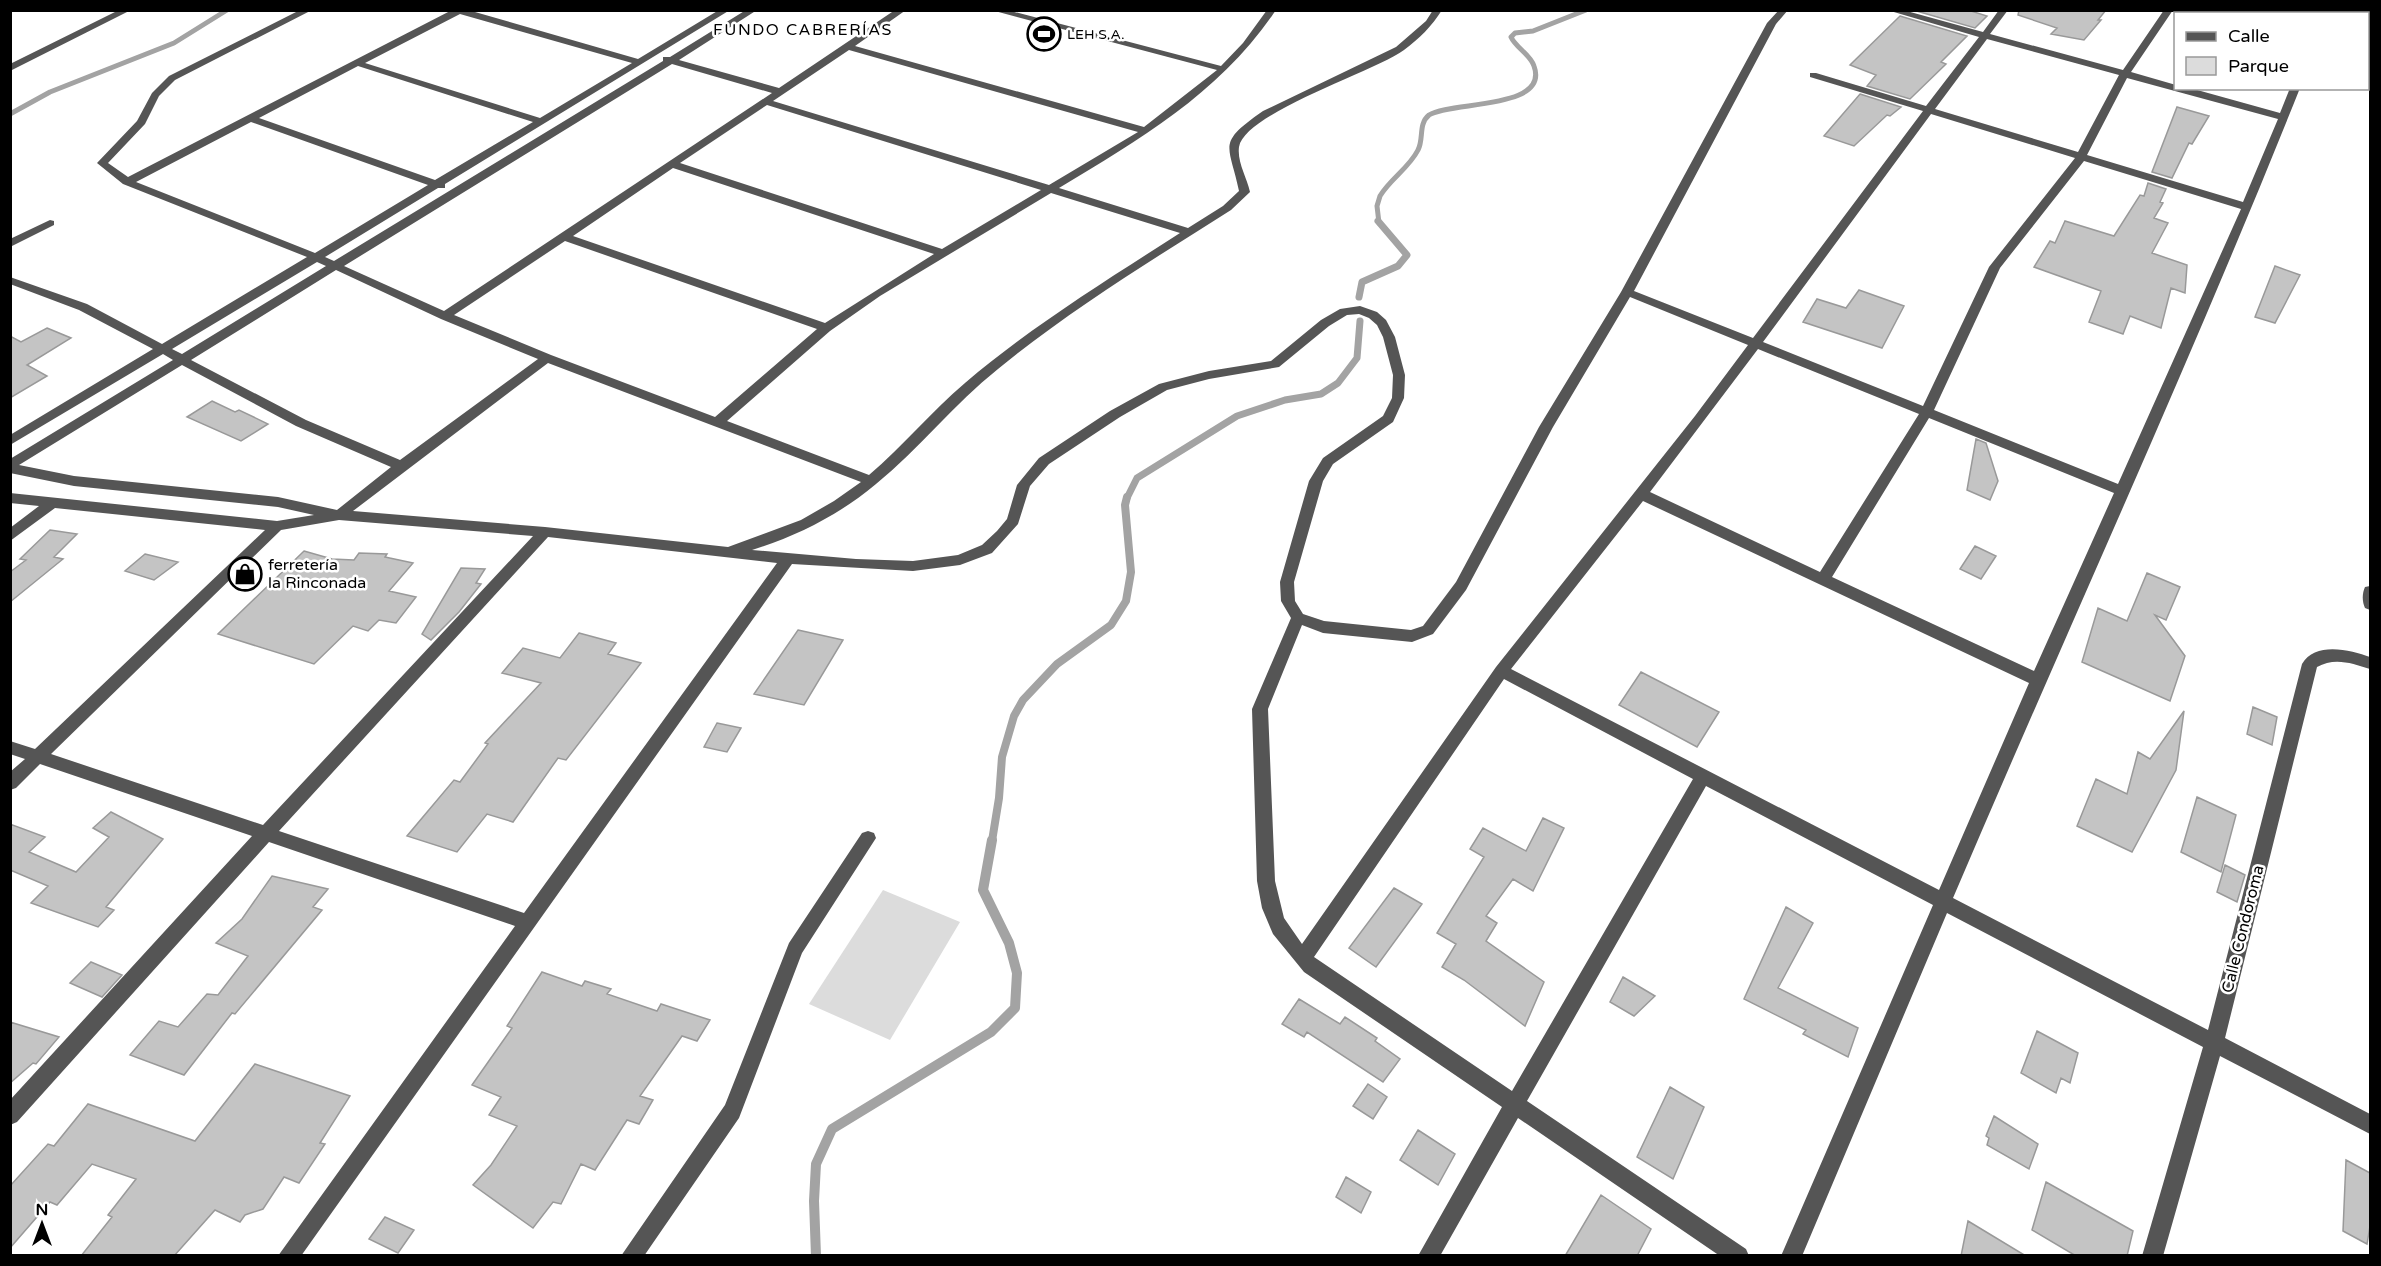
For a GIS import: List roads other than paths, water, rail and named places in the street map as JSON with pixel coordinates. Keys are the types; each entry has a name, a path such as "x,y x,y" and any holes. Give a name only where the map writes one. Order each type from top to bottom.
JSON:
{"street":[{"path":"10,68 127,10"},
{"path":"308,10 172,78 155,95 141,122 102,163 127,182 316,257 445,316 547,358 871,481"},
{"path":"10,466 753,10"},
{"path":"445,316 768,102 902,10"},
{"path":"995,10 1223,69"},
{"path":"717,423 826,328 942,253 1146,131 1201,90 1223,69 1272,10"},
{"path":"725,552 754,545 802,526 839,505 871,481 969,386 1032,337 1227,208 1245,192 1233,154 1234,143 1250,125 1267,113 1399,49 1429,23 1438,10"},
{"path":"10,466 74,481 278,502 339,515 545,532 789,559 913,566 960,560 987,549 1013,521 1024,485 1039,467 1056,452 1163,387 1209,375 1275,363 1288,356 1325,323 1344,312 1360,310 1373,315 1382,324 1389,337 1399,375 1398,398 1388,419 1328,461 1316,481 1287,582 1288,601 1298,618 1323,627 1412,636 1428,630 1461,586 1546,427 1627,292 1772,23 1784,10"},
{"path":"1891,10 2174,88"},
{"path":"1303,958 1501,671 1641,494 2004,10"},
{"path":"1823,579 1926,413 1995,267 2081,158 2124,75 2169,10"},
{"path":"127,182 460,11 640,62"},
{"path":"10,441 723,11 743,17"},
{"path":"849,47 1146,131"},
{"path":"652,55 781,92"},
{"path":"360,64 541,121"},
{"path":"1813,75 2247,207"},
{"path":"2181,90 2283,117"},
{"path":"1791,1256 2038,680 2247,207 2294,90"},
{"path":"768,102 1189,232"},
{"path":"252,118 457,192"},
{"path":"672,164 942,253"},
{"path":"10,244 50,223"},
{"path":"566,237 826,328"},
{"path":"10,280 83,307 302,423 401,466"},
{"path":"1627,292 2122,492"},
{"path":"10,498 277,526 339,515 547,358"},
{"path":"1641,494 2038,680"},
{"path":"10,536 53,502"},
{"path":"10,783 40,757 277,526"},
{"path":"10,1115 266,833 545,532"},
{"path":"288,1256 789,559"},
{"path":"2370,591 2370,604"},
{"path":"1298,618 1260,709 1266,881 1269,906 1281,935 1310,966 1739,1256"},
{"name":"Calle Condoroma","path":"2152,1256 2214,1043 2310,664 2327,654 2344,655 2370,663"},
{"path":"1501,671 2370,1124"},
{"path":"10,747 528,922"},
{"path":"1428,1256 1703,776"},
{"path":"631,1256 732,1111 795,949 867,838"}],"waterway":[{"path":"10,114 50,92 174,43 227,10"},
{"path":"1379,222 1377,206 1380,196 1414,156 1420,146 1423,123 1429,115 1495,102 1527,90 1535,80 1534,66 1511,37 1515,33 1533,31 1586,10"},
{"path":"1359,297 1362,282 1398,266 1407,255 1379,222"},
{"path":"1127,498 1137,478 1237,416 1285,400 1321,394 1338,383 1357,358 1360,321"},
{"path":"992,841 999,798 1002,757 1014,716 1023,700 1057,664 1111,625 1126,601 1131,572 1125,505 1127,497"},
{"path":"816,1256 814,1201 816,1164 832,1129 991,1032 1015,1008 1017,973 1009,943 983,890 992,840"}],"place":[{"name":"LEH S.A.","path":"1044,34"},
{"name":"ferretería la Rinconada","path":"245,574"}],"district":[{"name":"FUNDO CABRERÍAS","path":"803,30"}]}
